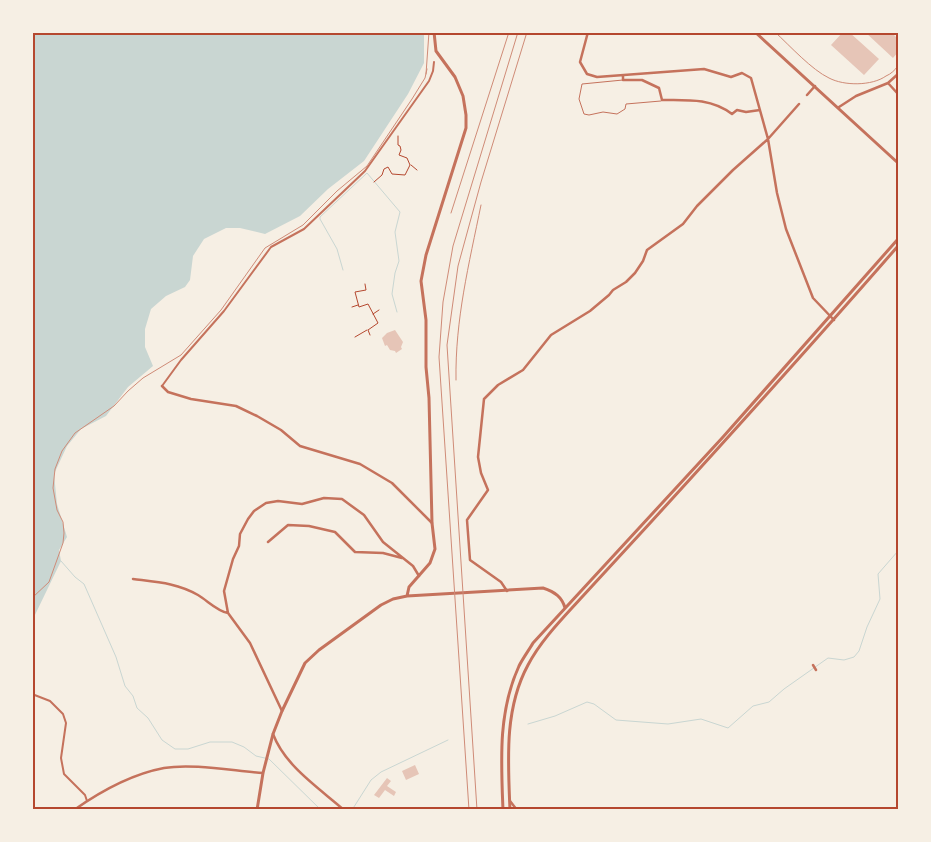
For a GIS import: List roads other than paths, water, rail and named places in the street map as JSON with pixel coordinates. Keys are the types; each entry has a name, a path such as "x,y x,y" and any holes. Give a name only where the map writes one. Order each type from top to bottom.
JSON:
{"street":[{"path":"407,596 409,587 430,563 435,549 432,523 426,320 421,281 426,255 464,136 466,116 464,96 455,77 436,51 434,32"},
{"path":"588,32 580,62 587,74 597,77 704,69 731,77 742,73 751,78 768,139 777,193 786,229 813,298 832,318"},
{"path":"755,32 898,163"},
{"path":"432,523 392,483 360,464 300,446 280,430 236,406 191,399 168,392 162,386 181,360 224,311 271,247 304,229 371,163 429,81 434,62"},
{"path":"839,107 856,96 888,83 898,74"},
{"path":"623,76 624,80 642,80 660,88 662,100 714,103 722,106 732,114 737,110 746,112 760,110"},
{"path":"888,83 898,94"},
{"path":"806,95 815,86"},
{"path":"507,591 501,582 470,560 467,520 488,490 481,473 478,457 484,399 498,384 523,370 552,335 590,311 613,290 630,278 643,261 647,250 683,224 697,206 768,139 799,104"},
{"path":"510,810 509,731 512,710 527,666 539,647 832,318 898,239"},
{"path":"503,810 501,770 502,731 505,709 520,664 534,643 898,246"},
{"path":"282,711 250,643 228,613 224,591 233,559 239,546 240,534 254,512 266,503 278,501 302,504 324,498 342,499 364,515 383,542 413,566 419,576"},
{"path":"268,542 288,526 309,526 334,532 355,552 383,553 404,558"},
{"path":"133,579 172,584 198,595 222,612 228,613"},
{"path":"257,810 263,773 273,734 305,663 318,650 381,605 393,599 407,596 544,588 552,591 561,599 567,614"},
{"path":"813,666 816,670"},
{"path":"32,694 50,701 63,714 66,723 61,758 64,774 85,795 87,801"},
{"path":"273,734 278,747 292,764 344,810"},
{"path":"74,810 115,785 165,768 202,767 263,773"},
{"path":"510,801 517,810"}],"lane":[{"path":"624,80 582,84 579,99 584,114 589,115 603,112 617,114 625,109 626,104 662,100"}],"waterway":[{"path":"343,270 337,249 320,217 367,173 400,212 395,232 399,261 392,294 397,312"},
{"path":"528,724 555,716 587,702 594,704 616,720 668,724 701,719 728,728 753,706 769,702 828,658 844,660 854,657 859,651 867,627 880,599 878,574 898,551"},
{"path":"61,561 84,584 116,657 125,686 133,696 137,708 148,718 162,740 175,749 188,749 210,742 232,742 244,747 256,756 269,759 321,810"},
{"path":"352,810 371,780 381,772 448,740"}],"railway":[{"path":"426,74 429,32"},
{"path":"451,213 509,32"},
{"path":"469,810 439,357 443,302 453,246 518,32"},
{"path":"477,810 447,345 458,266 481,182 527,32"},
{"path":"775,32 801,57 822,74 835,81 850,84 873,82 890,74 898,66"},
{"path":"32,598 49,582 63,543 63,522 57,510 53,488 55,469 62,451 75,433 114,406 143,378 181,355 221,310 265,248 303,225 337,191 367,166 425,78 427,69"},
{"path":"456,380 460,314 481,205"}]}
